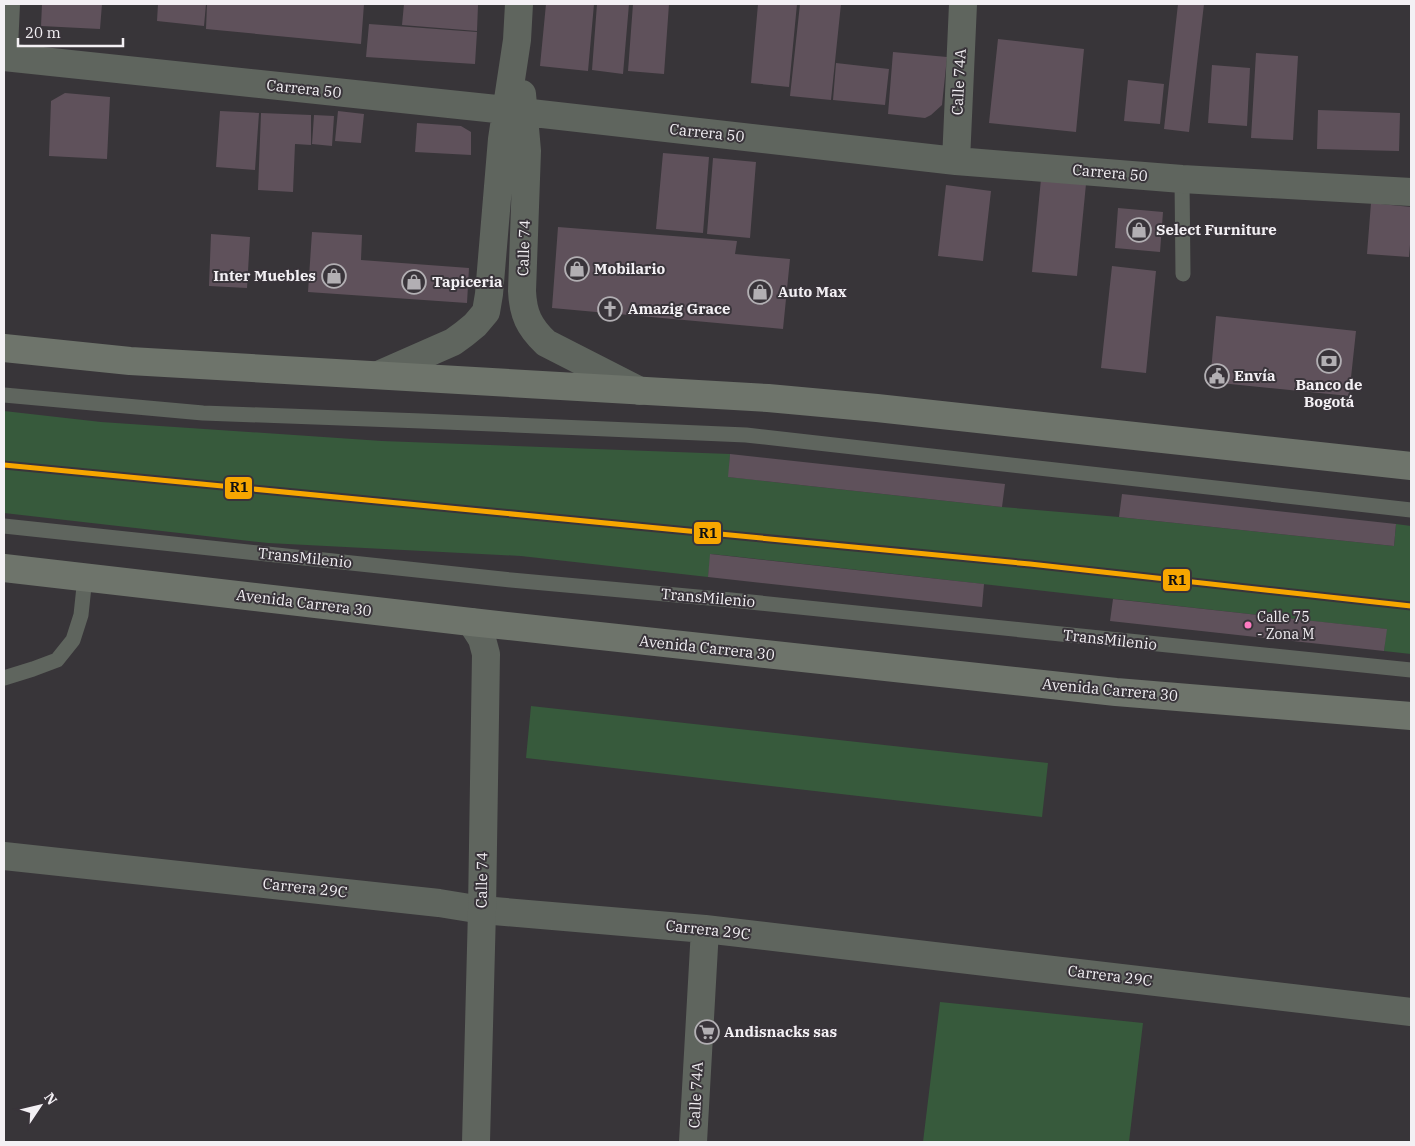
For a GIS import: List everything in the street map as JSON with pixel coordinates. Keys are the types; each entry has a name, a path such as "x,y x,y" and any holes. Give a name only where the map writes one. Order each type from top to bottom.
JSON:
{"highway":[{"path":"4,348 130,360 768,398 877,408 1411,466"},
{"name":"Avenida Carrera 30","path":"4,568 471,622 1116,692 1411,716"}],"street":[{"path":"4,48 6,4"},
{"name":"Calle 74","path":"519,4 515,112 527,152 522,291 524,314 546,343 640,391"},
{"name":"Calle 74A","path":"956,161 963,4"},
{"name":"Carrera 50","path":"4,58 956,161 1182,179 1411,192"},
{"name":"Calle 74","path":"378,375 453,342 486,312 502,139 515,112"},
{"name":"Calle 74","path":"471,622 482,639 486,654 476,1142"},
{"name":"Carrera 29C","path":"4,856 429,902 482,910 705,929 1411,1012"},
{"name":"Calle 74A","path":"693,1142 705,929"}],"lane":[{"path":"1182,179 1183,274"},
{"path":"4,395 203,413 422,420 746,436 1411,510"},
{"name":"TransMilenio","path":"4,526 512,580 731,600 1411,670"},
{"path":"4,678 57,660 73,640 81,615 85,578"}],"green space":[{"path":"4,411 101,422 382,441 730,454 729,477 1002,507 1119,517 1394,546 1396,524 1411,526 1411,654 1384,651 1386,629 711,554 708,577 521,556 268,543 4,513"},
{"path":"531,706 1048,763 1042,817 526,758"},
{"path":"940,1002 1143,1023 1129,1142 923,1142"}],"building":[{"path":"42,4 102,4 100,29 41,26"},
{"path":"158,4 206,4 204,26 157,21"},
{"path":"207,4 364,4 361,44 206,29"},
{"path":"404,4 478,5 477,31 402,25"},
{"path":"546,4 594,4 588,71 540,66"},
{"path":"597,4 629,4 623,74 592,70"},
{"path":"633,4 669,4 664,74 628,71"},
{"path":"758,4 797,4 789,87 751,83"},
{"path":"800,4 841,4 831,100 790,96"},
{"path":"1178,4 1204,4 1189,132 1164,129"},
{"path":"369,24 477,32 475,64 366,57"},
{"path":"998,39 1084,49 1076,132 989,123"},
{"path":"893,52 947,57 942,105 931,115 925,118 888,114"},
{"path":"1256,53 1298,56 1293,140 1251,138"},
{"path":"836,63 889,69 885,105 833,100"},
{"path":"1212,65 1250,68 1247,126 1208,123"},
{"path":"1128,80 1164,84 1160,124 1124,121"},
{"path":"65,93 110,97 107,159 49,156 51,101"},
{"path":"1318,110 1400,113 1399,151 1317,149"},
{"path":"220,111 259,113 255,170 216,167"},
{"path":"338,111 364,114 361,143 335,141"},
{"path":"261,113 311,115 311,145 295,144 293,192 258,190"},
{"path":"314,115 334,116 332,146 312,144"},
{"path":"417,123 461,126 471,132 471,155 415,152"},
{"path":"663,153 709,157 703,233 656,229"},
{"path":"713,158 756,162 750,238 707,234"},
{"path":"1041,179 1086,184 1077,276 1032,272"},
{"path":"946,185 991,191 983,261 938,256"},
{"path":"1371,203 1411,207 1409,257 1367,254"},
{"name":"Select Furniture","path":"1118,208 1163,212 1160,252 1115,248"},
{"path":"558,227 737,241 735,254 790,259 783,329 552,308"},
{"path":"312,232 362,235 361,260 469,268 467,303 308,292"},
{"path":"211,234 250,237 247,288 209,286"},
{"path":"1112,266 1156,271 1146,373 1101,368"},
{"path":"1216,316 1356,331 1349,396 1210,382"},
{"path":"730,454 1005,484 1002,507 728,477"},
{"path":"1122,494 1396,524 1394,546 1119,517"},
{"path":"710,554 984,584 982,607 708,577"},
{"name":"Calle 75 - Zona M","path":"1113,599 1387,629 1384,651 1110,621"}],"transit line":[{"name":"R1","path":"4,465 1030,564 1411,606"}],"place":[{"name":"Select Furniture","path":"1139,230"},
{"name":"Mobilario","path":"577,269"},
{"name":"Inter Muebles","path":"334,276"},
{"name":"Tapiceria","path":"414,282"},
{"name":"Auto Max","path":"760,292"},
{"name":"Amazig Grace","path":"610,309"},
{"name":"Banco de Bogotá","path":"1329,361"},
{"name":"Envía","path":"1217,376"},
{"name":"Calle 75 - Zona M","path":"1248,625"},
{"name":"Andisnacks sas","path":"707,1032"}]}
